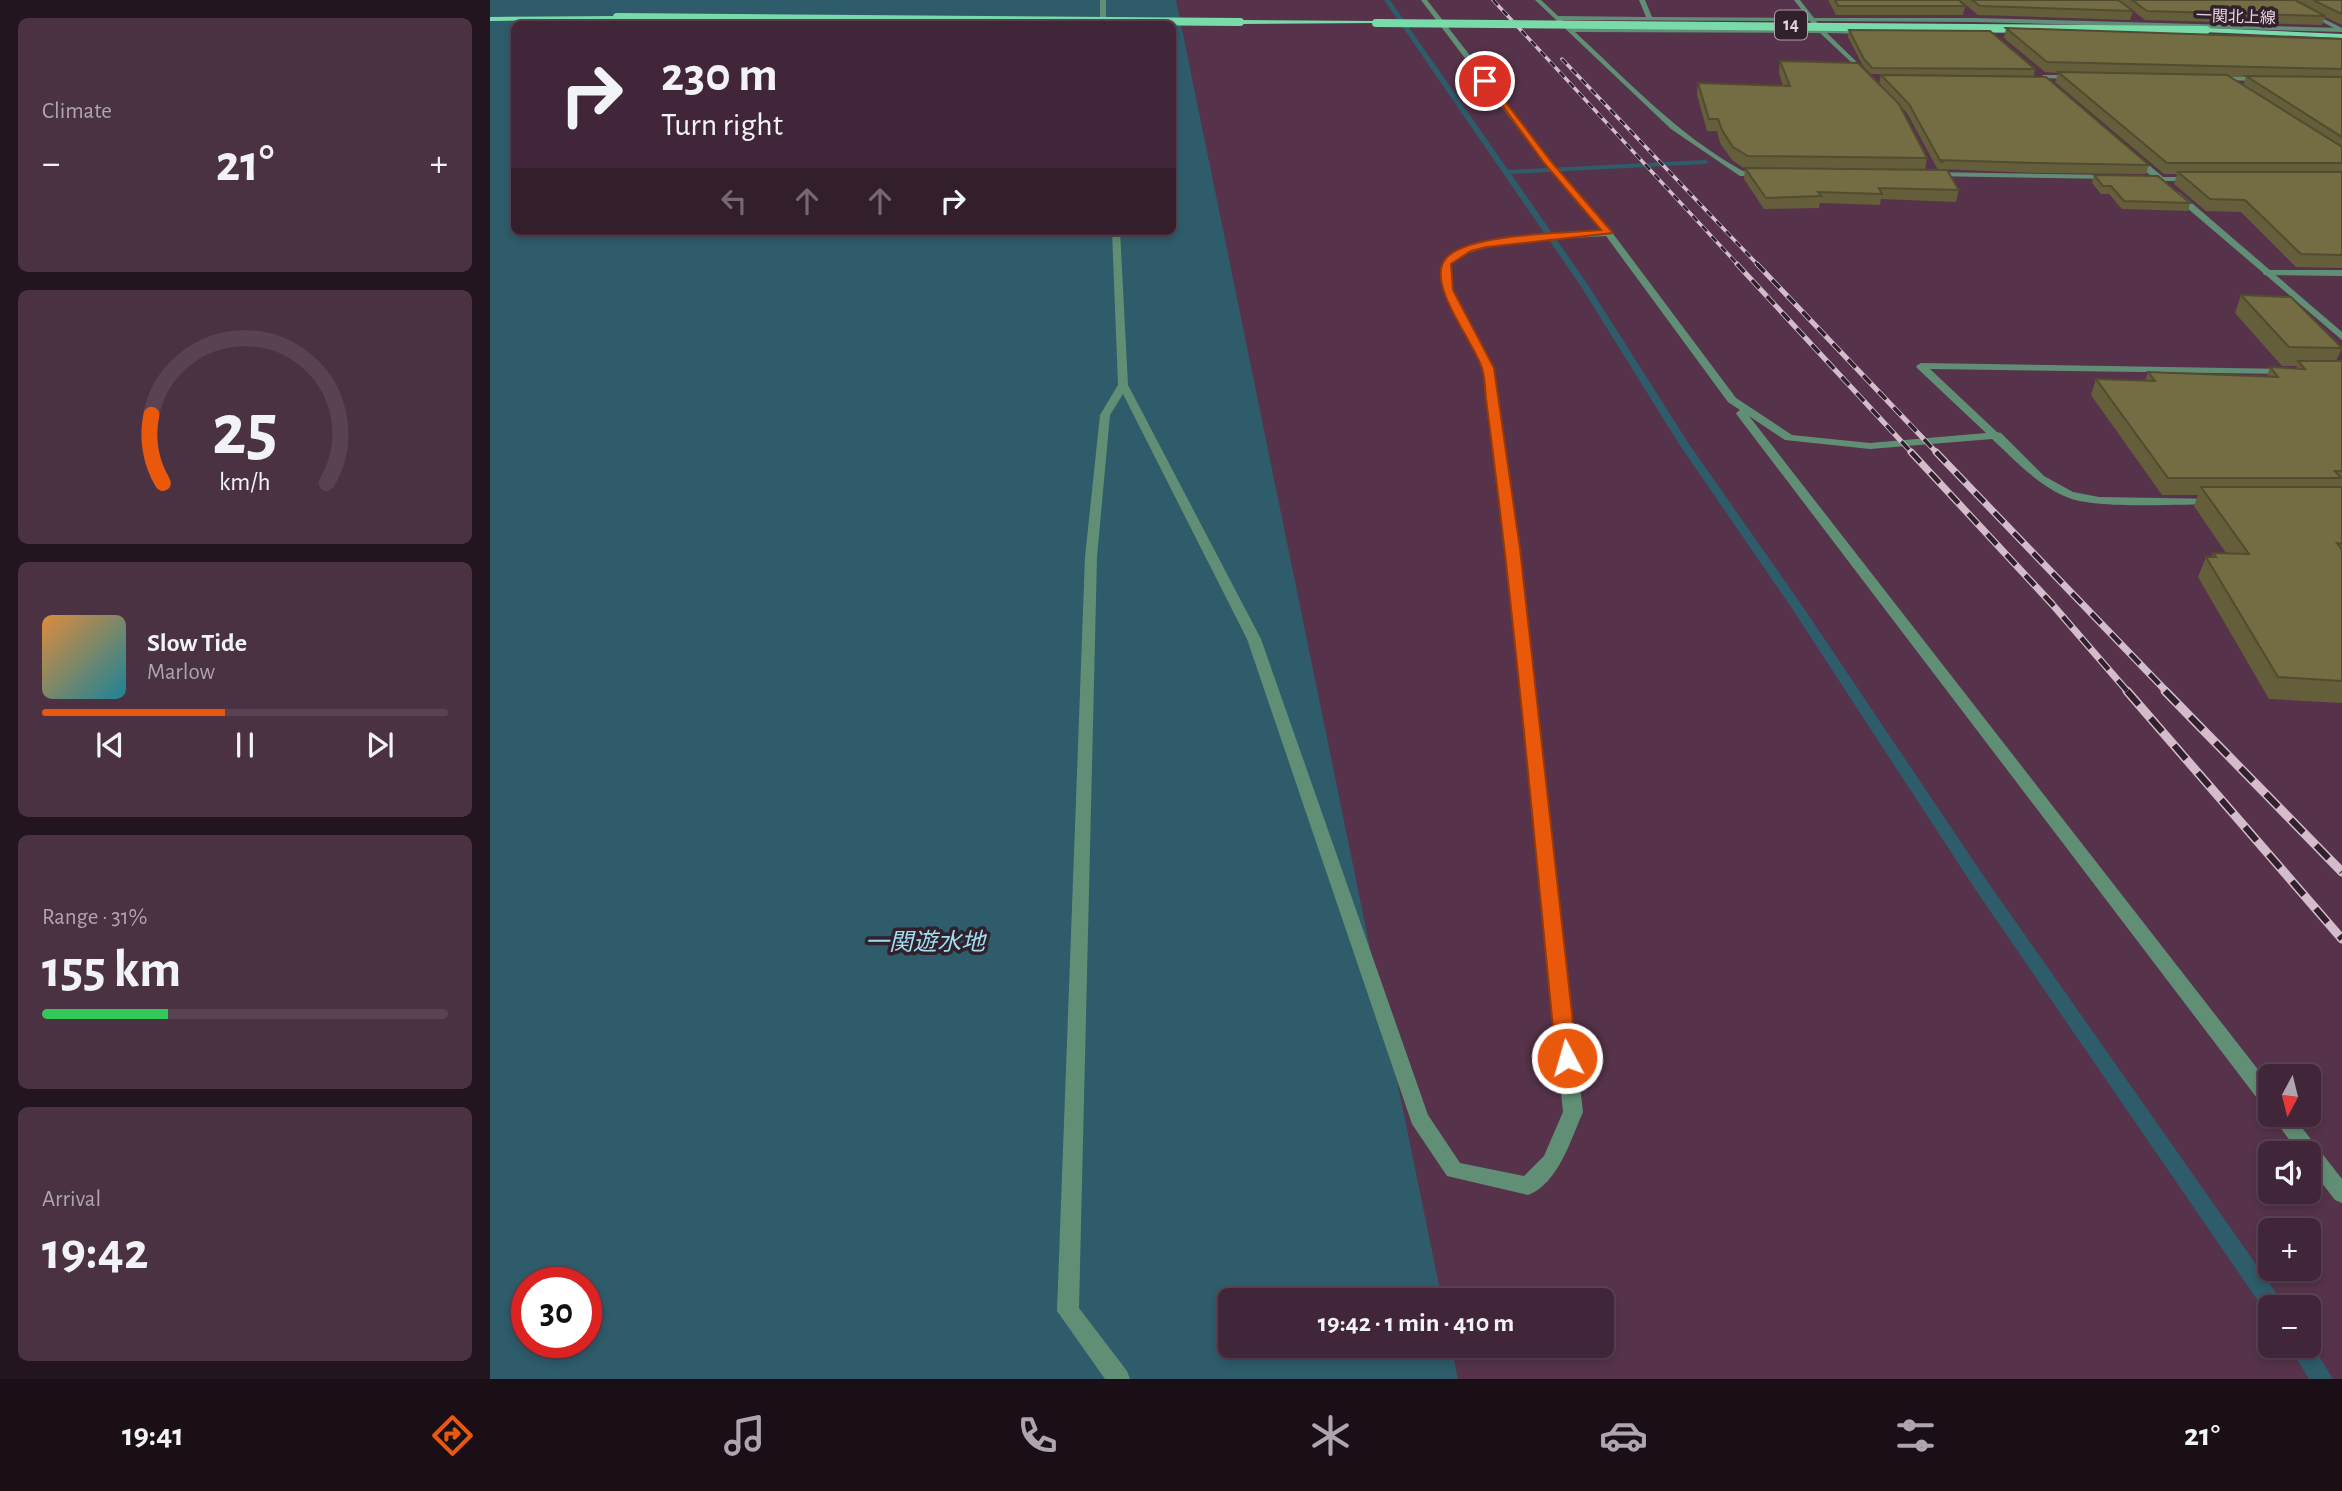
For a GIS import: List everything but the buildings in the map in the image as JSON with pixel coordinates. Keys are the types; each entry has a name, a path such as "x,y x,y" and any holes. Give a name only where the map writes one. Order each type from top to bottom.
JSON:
{"main road":[{"name":"一関北上線","path":"490,19 617,17 1115,21"},
{"name":"一関北上線","path":"1176,21 2206,30 2342,36"}],"street":[{"path":"1103,0 1104,21"},
{"path":"1424,0 1547,162 1608,233 1732,400 2258,1084"},
{"path":"1538,0 1673,128 1743,174 1770,174"},
{"path":"1642,0 1650,19"},
{"path":"1797,0 1822,32 1878,87"},
{"path":"2282,0 2342,30"},
{"path":"1968,13 1975,20"},
{"path":"2132,15 2143,23"},
{"path":"1556,18 1975,20 2342,30"},
{"path":"1568,30 1990,32 2342,44"},
{"path":"1990,32 1999,39"},
{"path":"2033,68 2056,89"},
{"path":"2033,80 2085,77"},
{"path":"2210,79 2273,80"},
{"path":"2224,79 2235,86"},
{"path":"2124,148 2342,337"},
{"path":"1927,162 1933,174"},
{"path":"1919,174 2123,177"},
{"path":"2148,178 2199,179"},
{"path":"1116,235 1122,385 1254,639 1419,1118 1454,1170 1528,1186 1552,1161 1573,1112 1514,563 1488,368 1448,290 1446,264 1452,257 1467,249 1524,240 1608,233"},
{"path":"2267,273 2342,273"},
{"path":"2234,501 2099,500 2070,495 2040,478 1920,366 2301,371"},
{"path":"1119,1379 1068,1311 1091,557 1105,415 1122,385"},
{"path":"1732,400 1788,438 1822,443 1870,446 1997,435"},
{"path":"2290,1127 2342,1194"}],"water":[{"name":"一関遊水地","path":"490,0 1176,0 1440,1288 1218,1288 1218,1358 1454,1358 1458,1379 490,1379"}],"waterway":[{"path":"1387,0 1584,285 1684,444 1797,607 1981,885 2267,1295"},
{"path":"1508,172 1705,162"},
{"path":"2308,1358 2322,1379"}],"railway":[{"path":"1493,0 1739,266"},
{"path":"1562,59 1759,266"},
{"path":"1737,264 1913,454"},
{"path":"1757,264 1938,454"},
{"path":"1911,452 2052,604 2128,692"},
{"path":"1936,452 2167,692"},
{"path":"2127,691 2342,939"},
{"path":"2165,691 2342,872"}],"route":[{"path":"1485,81 1547,162 1608,233 1487,244 1467,249 1452,257 1446,264 1448,290 1488,368 1513,549 1567,1058"}]}
